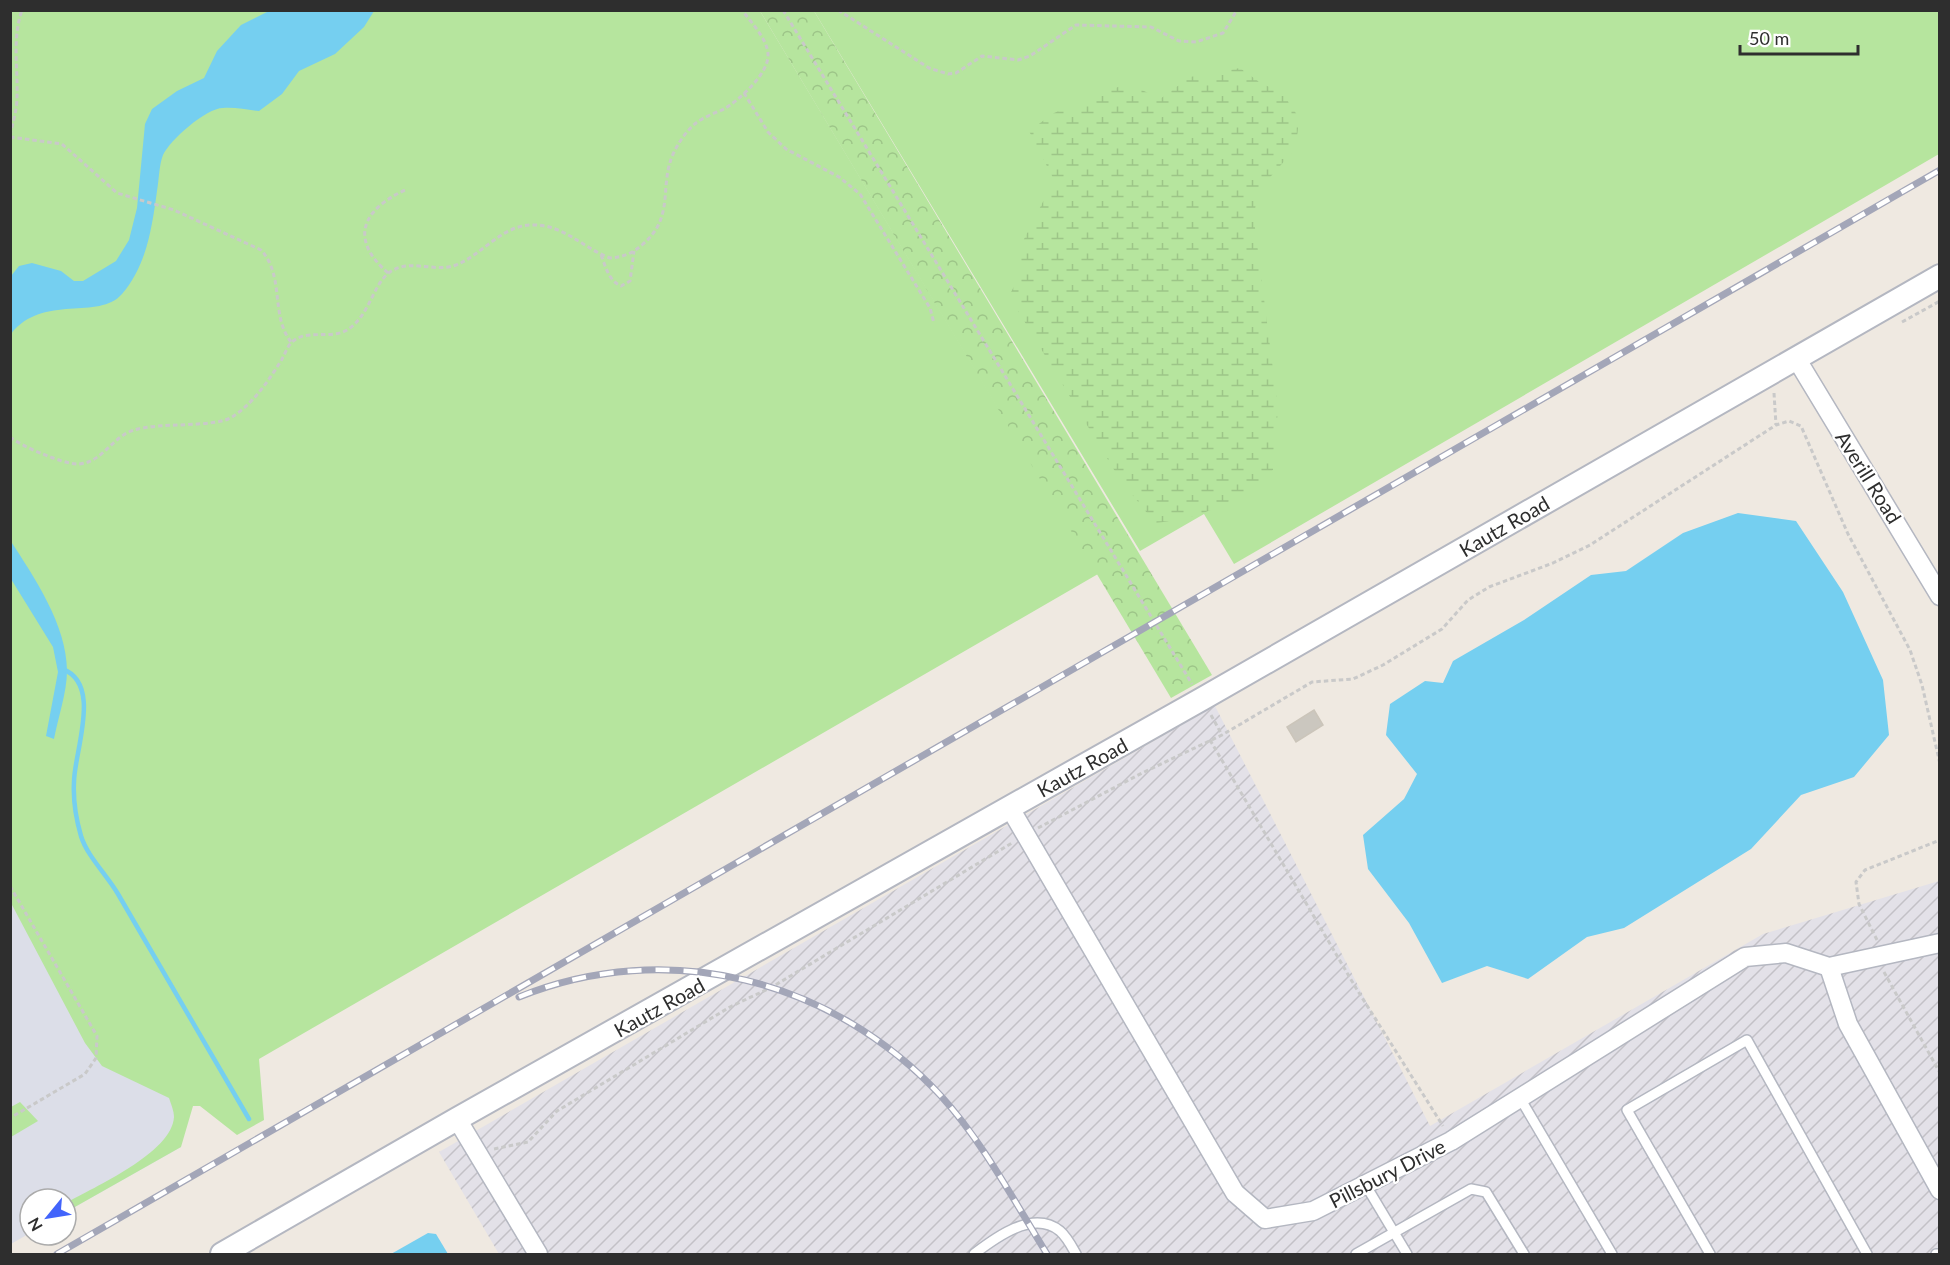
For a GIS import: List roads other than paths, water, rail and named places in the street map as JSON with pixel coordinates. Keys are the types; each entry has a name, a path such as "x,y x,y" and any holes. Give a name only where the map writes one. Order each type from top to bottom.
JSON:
{"street":[{"name":"Kautz Road","path":"222,1254 1202,699 1940,276"},
{"name":"Averill Road","path":"1796,358 1940,596"},
{"name":"Pillsbury Drive","path":"1010,808 1235,1193 1265,1219 1313,1211 1451,1140 1745,957 1786,952 1829,967"},
{"path":"1940,943 1829,967 1848,1024 1940,1190"},
{"path":"458,1119 538,1254"}],"lane":[{"path":"1710,1254 1627,1110 1747,1040 1867,1254"},
{"path":"1520,1098 1612,1254"},
{"path":"1365,1184 1407,1254"},
{"path":"1356,1254 1471,1189 1486,1192 1524,1254"},
{"path":"974,1254 1003,1233 1029,1225 1045,1224 1059,1230 1076,1254"}],"water":[{"path":"269,11 374,11 364,27 335,54 299,71 282,94 259,111 216,109 198,119 173,141 163,155 153,218 143,258 122,294 112,302 99,306 54,310 39,314 24,322 11,334 11,276 19,266 32,263 61,271 74,281 83,281 116,261 129,240 137,208 145,124 152,109 177,91 204,78 217,51 241,25"},
{"path":"1738,513 1796,521 1843,592 1883,680 1889,735 1854,777 1801,795 1751,849 1624,928 1587,937 1528,979 1487,966 1442,983 1409,923 1368,869 1363,835 1404,799 1417,774 1386,735 1390,704 1425,681 1443,683 1453,661 1524,620 1591,575 1626,571 1683,533"},
{"path":"10,540 48,602 66,654 66,688 54,739 46,736 58,672 53,647 11,579"},
{"path":"428,1233 436,1234 448,1254 391,1254"}],"waterway":[{"path":"62,669 74,677 81,688 84,703 74,789 74,803 81,836 92,858 118,894 249,1119"}],"railway":[{"path":"57,1254 1940,170"},
{"path":"519,997 575,979 632,971 689,971 745,980 799,997 850,1023 898,1056 941,1096 984,1152 1047,1254"}]}
